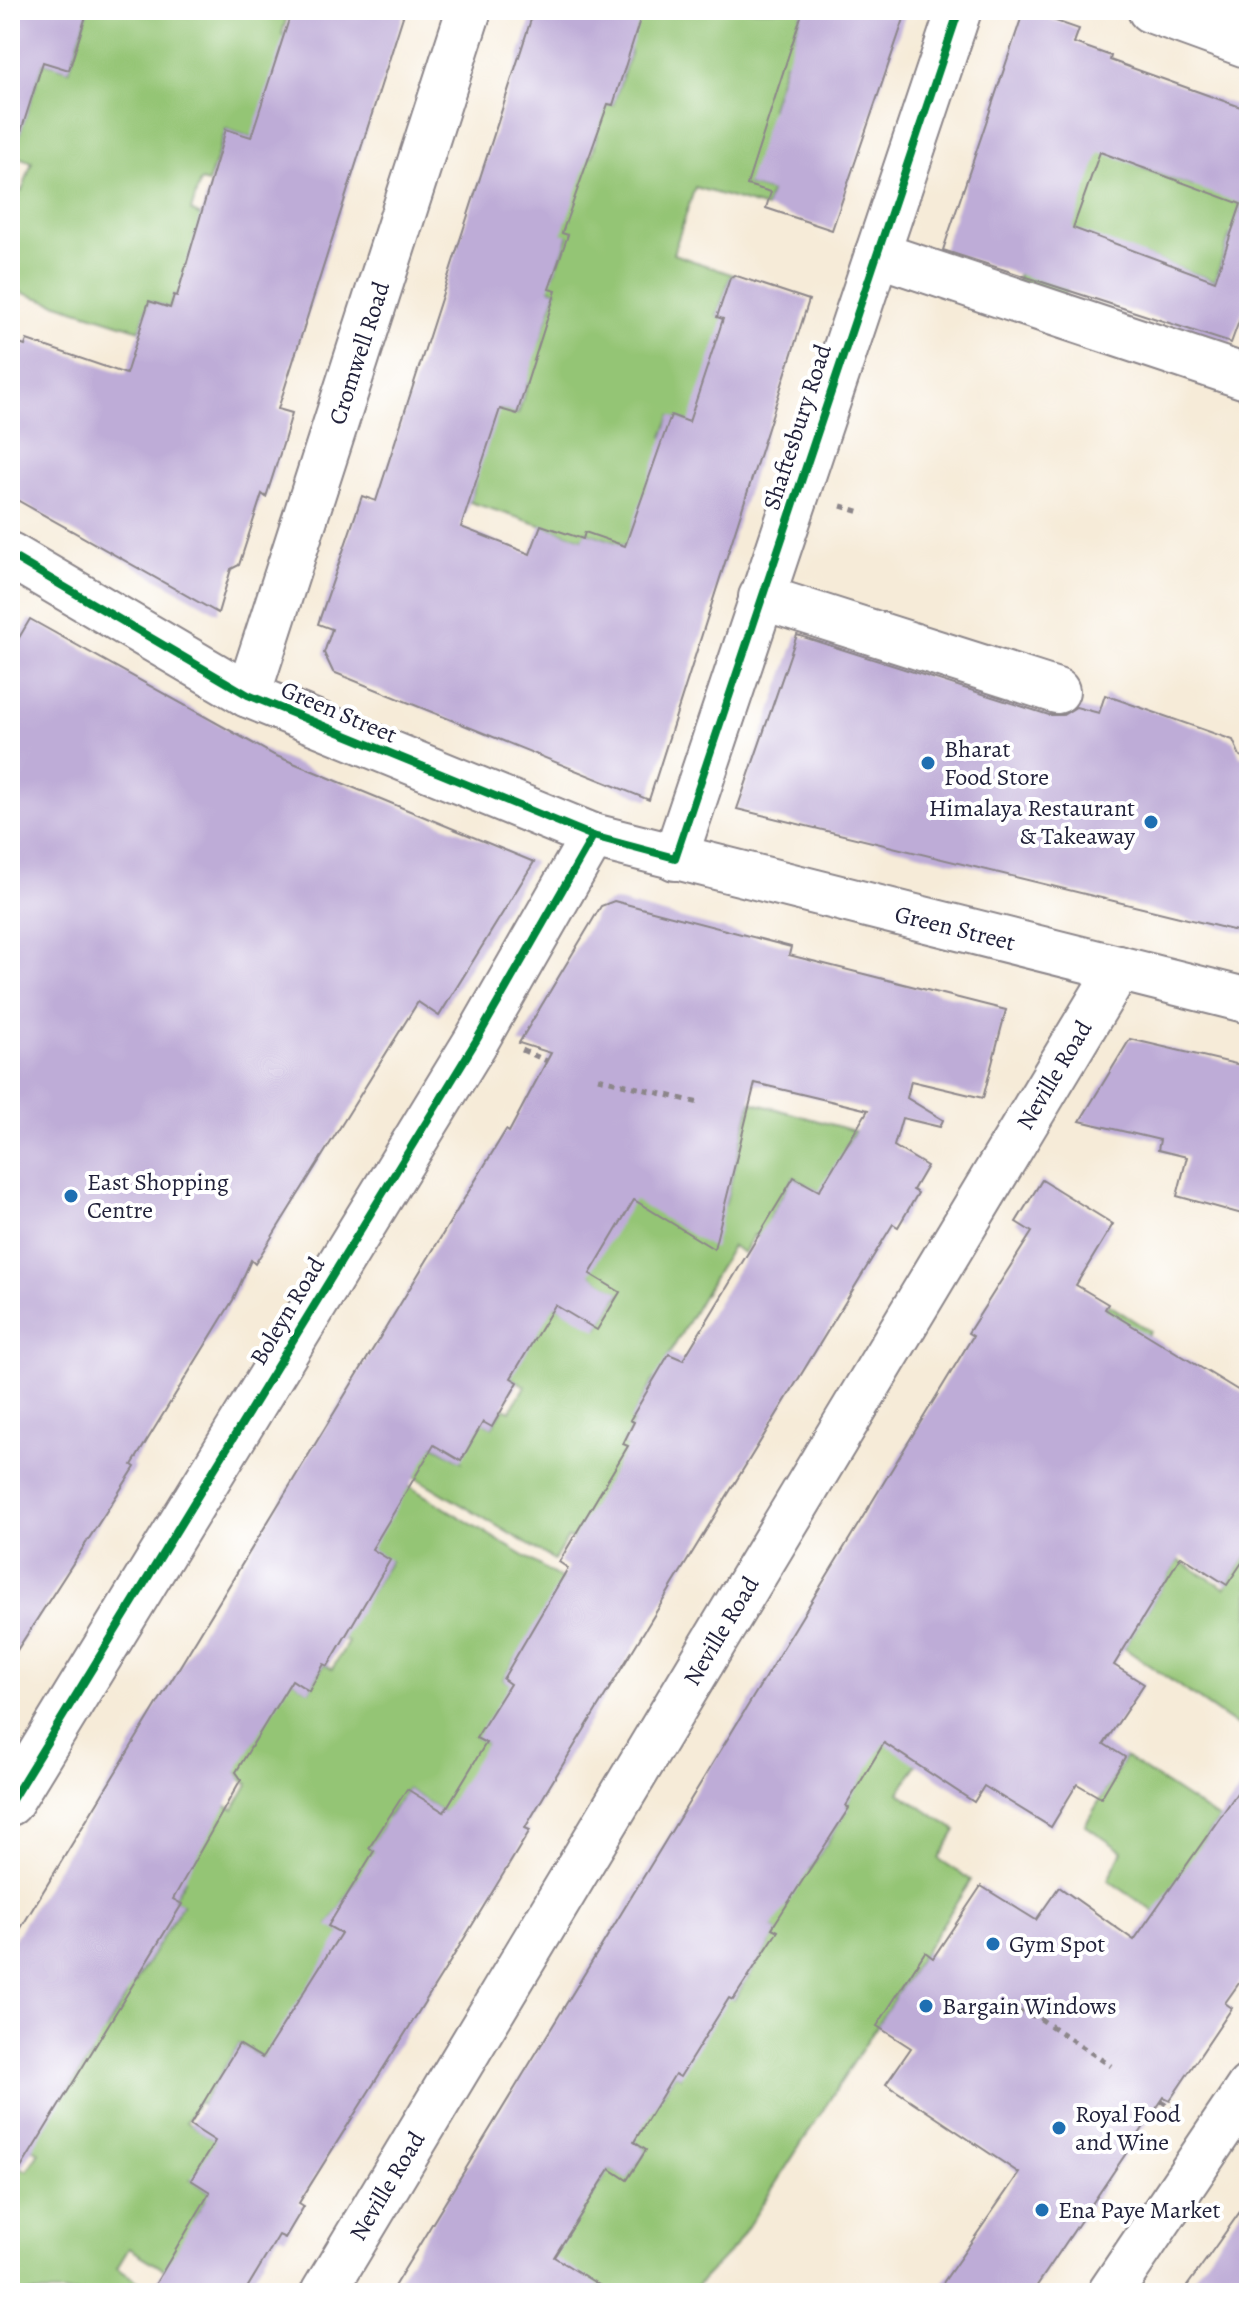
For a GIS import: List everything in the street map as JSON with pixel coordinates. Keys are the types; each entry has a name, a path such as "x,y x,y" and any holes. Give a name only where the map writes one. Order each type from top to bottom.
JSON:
{"street":[{"name":"Cromwell Road","path":"248,695 469,10"},
{"name":"Shaftesbury Road","path":"675,858 959,10"},
{"path":"1150,10 1239,31"},
{"path":"877,254 1249,378"},
{"name":"Green Street","path":"11,559 248,695 593,836 1249,1001"},
{"path":"761,597 1057,691"},
{"name":"Boleyn Road","path":"10,1803 476,1041 593,836"},
{"name":"Neville Road","path":"323,2293 1119,968"},
{"path":"1110,2293 1249,2087"}],"path":[{"path":"598,1078 699,1103"},
{"path":"1006,2007 1039,2018 1111,2066"}],"green space":[{"path":"88,10 289,10 282,34 292,37 297,152 226,129 208,183 200,181 191,211 201,216 195,301 174,295 170,308 149,301 140,330 10,289 10,187 22,191 32,162 13,155 43,62 69,70"},
{"path":"643,10 803,10 795,36 814,72 785,63 771,108 797,117 748,185 771,192 766,208 695,187 673,254 734,275 730,278 717,316 723,319 760,447 671,416 663,437 695,448 626,546 586,532 583,539 470,502 476,481 454,474 500,409 518,414 528,384 520,382 541,337 556,291 527,282 532,267 554,274 568,236 530,223 556,144 592,156 598,135 588,131 598,101 613,105 631,50 615,44"},
{"path":"1064,119 1142,168 1193,186 1249,182 1249,242 1230,235 1215,281 1143,255 1076,262 1063,301 1016,283"},
{"path":"751,1102 855,1131 845,1148 840,1203 794,1177 769,1218 804,1264 754,1235 744,1253 732,1246 666,1360 668,1387 654,1379 631,1420 634,1422 623,1444 676,1475 607,1559 568,1537 554,1560 375,1453 431,1444 461,1461 418,1382 492,1427 504,1408 510,1411 525,1386 470,1352 539,1296 598,1328 620,1293 512,1227 603,1189 725,1205"},
{"path":"1108,1304 1150,1331 997,1583 937,1732 899,1793 956,1830 939,1859 971,1880 736,2245 690,2293 569,2293 546,2253 575,2189 591,2199 610,2169 627,2179 646,2150 617,2131 664,2092 675,2074 680,2077 704,1983 734,2000 777,1931 705,1885 810,1869 848,1809 846,1806 1048,1402"},
{"path":"409,1486 601,1603 516,1658 503,1679 539,1702 477,1738 486,1743 461,1823 407,1789 388,1818 402,1827 398,1833 384,1825 370,1848 424,1882 358,1878 329,1925 381,1958 263,2058 239,2044 202,2104 199,2102 186,2122 256,2166 191,2180 232,2206 206,2199 194,2219 186,2283 129,2248 117,2268 139,2282 132,2293 10,2293 10,2161 27,2171 39,2152 10,2134 10,2073 71,2087 91,2055 53,2032 95,2023 106,2030 126,1996 100,1979 107,1966 135,1983 182,1905 173,1899 185,1880 134,1849 226,1805 234,1809 248,1784 239,1778 240,1774 195,1748 292,1680 309,1690 324,1664 332,1669 348,1642 324,1627 370,1593 390,1561 332,1525"},
{"path":"1245,1558 1249,1561 1249,1734 1124,1648 1178,1560 1225,1588"},
{"path":"1125,1757 1219,1819 1200,1846 1246,1878 1156,1913 1108,1880 1122,1851 1085,1825"}],"building":[{"path":"10,10 88,10 69,70 43,62 18,141 10,140"},
{"path":"292,10 405,10 278,409 292,413 284,441 266,497 262,494 239,565 231,569 218,613 10,496 10,341 25,346 27,340 126,374 149,301 170,308 174,295 177,296 226,129 251,137"},
{"path":"534,10 643,10 613,105 608,104 562,233 568,235 549,289 556,291 517,414 500,409 461,527 530,554 541,525 583,539 585,532 625,546 671,415 689,422 723,319 717,317 730,278 734,275 809,300 649,800 333,672 324,653 332,629 318,624 362,496 376,501"},
{"path":"803,10 907,10 832,230 766,208 771,192 747,185"},
{"path":"1024,10 1079,29 1074,43 1111,56 1110,60 1249,110 1249,294 1231,343 943,250","holes":["1100,152 1241,204 1215,281 1073,228"]},
{"path":"30,619 274,755 534,862 439,1016 418,1002 255,1264 251,1260 233,1300 132,1465 135,1467 10,1661 10,653"},
{"path":"797,635 1049,715 1063,715 1076,707 1099,713 1105,695 1233,740 1240,756 1249,758 1249,934 737,809"},
{"path":"614,901 791,947 789,955 1006,1010 983,1098 911,1081 907,1098 943,1120 940,1127 902,1118 894,1146 927,1166 913,1190 918,1193 898,1227 893,1224 551,1784 525,1828 530,1830 299,2203 304,2206 285,2238 279,2235 244,2293 150,2293 210,2192 191,2180 215,2141 190,2125 215,2083 239,2044 262,2058 341,1933 328,1926 374,1851 369,1848 407,1789 444,1812 486,1743 476,1738 510,1684 503,1679 568,1568 559,1562 628,1446 623,1444 634,1422 630,1420 669,1354 683,1360 794,1177 819,1191 868,1110 755,1083 714,1249 634,1200 590,1274 620,1292 597,1330 555,1305 511,1378 518,1382 492,1427 483,1422 461,1461 434,1445 372,1549 390,1560 328,1666 324,1664 309,1691 292,1680 236,1772 241,1779 173,1899 182,1904 10,2186 10,1946 506,1130 509,1132 551,1053 519,1043 601,906"},
{"path":"1130,1039 1249,1067 1249,1216 1177,1196 1187,1157 1158,1150 1160,1140 1080,1121"},
{"path":"1042,1180 1113,1224 1076,1285 1108,1304 1105,1309 1249,1397 1249,1552 1227,1585 1181,1556 1114,1665 1144,1684 1104,1744 1125,1757 1101,1798 1077,1784 1051,1827 984,1786 974,1802 884,1743 846,1806 849,1808 772,1928 778,1931 733,2000 729,1998 680,2077 675,2074 634,2142 646,2150 627,2180 610,2169 554,2257 612,2293 390,2293 973,1336 968,1333 1032,1232 1016,1222"},
{"path":"1249,1776 1249,1969 1225,2003 1232,2008 1170,2100 1164,2097 1032,2293 936,2293 1019,2173 886,2084 911,2048 877,2026 925,1952 933,1958 981,1886 1036,1920 1059,1887 1134,1940"},
{"path":"1249,2199 1249,2293 1182,2293 1208,2257"}],"cycle path":[{"path":"10,555 248,695 593,836 675,858 959,10"},
{"path":"10,1803 476,1041 593,836"}],"place":[{"name":"Bharat Food Store","path":"928,763"},
{"name":"Himalaya Restaurant & Takeaway","path":"1151,822"},
{"name":"East Shopping Centre","path":"71,1196"},
{"name":"Gym Spot","path":"993,1944"},
{"name":"Bargain Windows","path":"926,2006"},
{"name":"Royal Food and Wine","path":"1059,2128"},
{"name":"Ena Paye Market","path":"1042,2210"}]}
